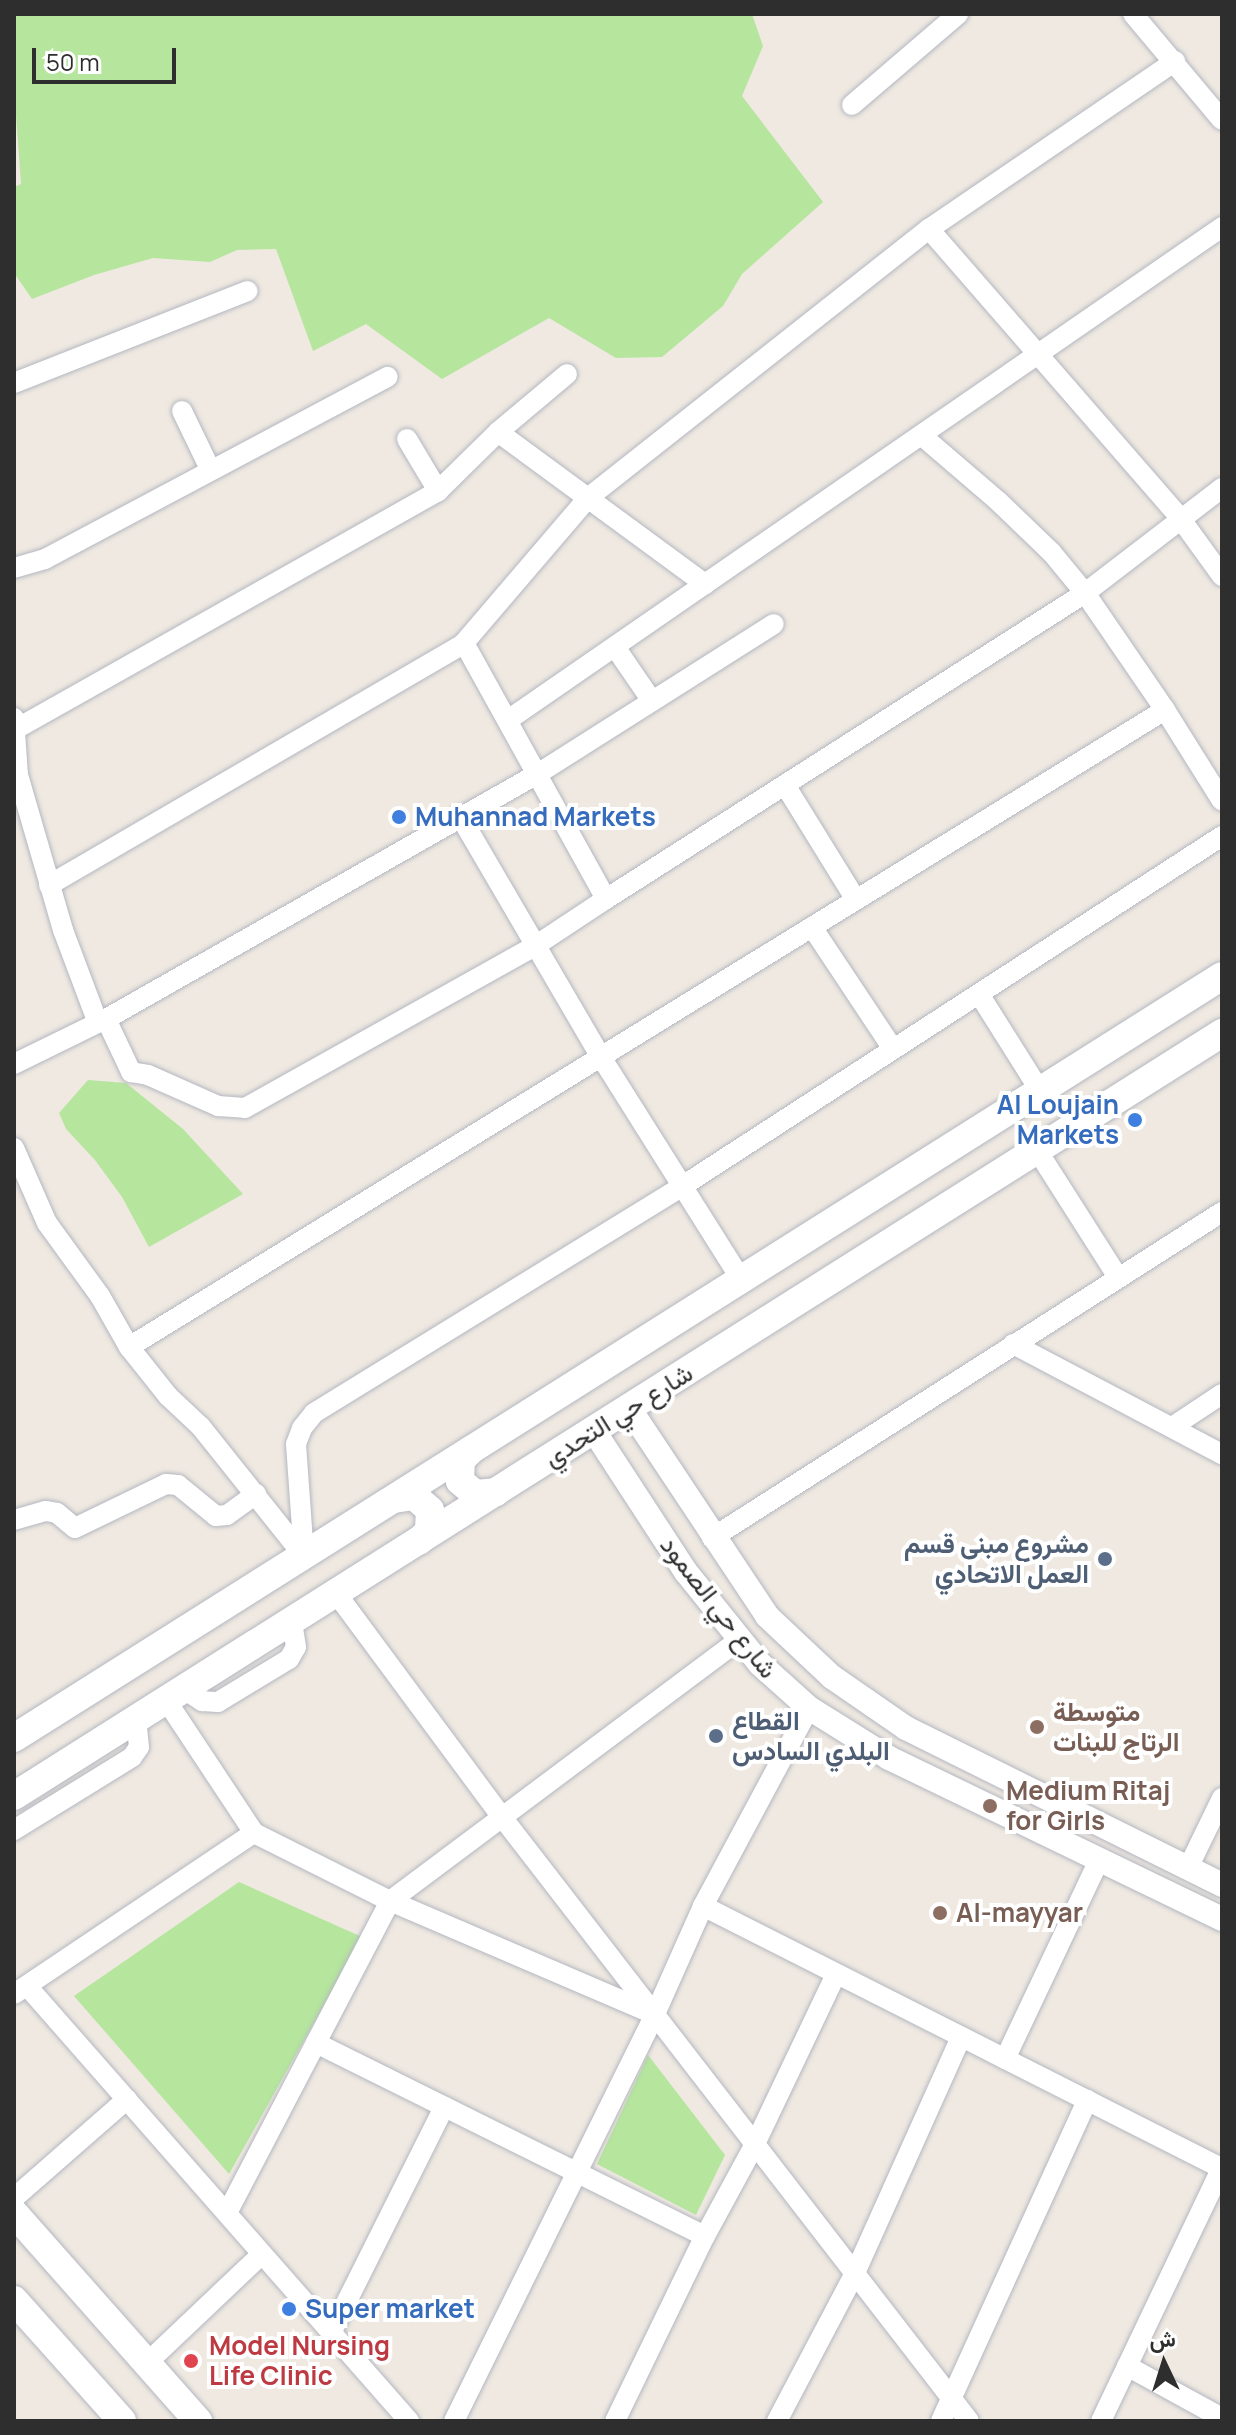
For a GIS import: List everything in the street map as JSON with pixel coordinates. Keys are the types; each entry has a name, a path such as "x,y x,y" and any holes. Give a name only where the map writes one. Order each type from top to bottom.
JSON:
{"main road":[{"name":"شارع حي التحدي","path":"14,1738 1222,976"},
{"name":"شارع حي التحدي","path":"14,1796 1222,1033"},
{"path":"471,1450 461,1460 460,1481 475,1494 496,1492"},
{"path":"394,1499 414,1496 430,1510 429,1531 419,1541"},
{"path":"18,2226 198,2421"},
{"path":"14,2300 122,2421"}],"street":[{"path":"852,105 958,14"},
{"path":"1133,14 1222,120"},
{"path":"49,885 464,643 588,498 929,229 1175,61"},
{"path":"508,720 1222,227"},
{"path":"929,229 1180,518 1222,576"},
{"path":"14,383 247,291"},
{"path":"567,374 498,432 438,491 15,723 18,775 49,885 102,1021 131,1072 148,1075 218,1106 245,1108 538,944 1085,593 1222,488"},
{"path":"14,568 45,559 388,377"},
{"path":"182,411 210,469"},
{"path":"498,432 705,584"},
{"path":"921,435 1020,522 1085,593 1165,710 1222,801"},
{"path":"407,439 438,491"},
{"path":"14,1064 102,1021 539,773 774,624"},
{"path":"464,643 539,773 606,899"},
{"path":"615,647 652,701"},
{"path":"129,1347 1165,710"},
{"path":"785,785 856,900"},
{"path":"460,816 538,944 601,1057 741,1279"},
{"path":"304,1556 296,1444 307,1420 684,1185 1222,836"},
{"path":"812,927 893,1049"},
{"path":"979,994 1040,1091"},
{"path":"14,1148 47,1223 100,1296 129,1347 168,1396 201,1427 304,1556"},
{"path":"1037,1150 1118,1277"},
{"path":"712,1538 1222,1212"},
{"path":"1013,1344 1222,1454"},
{"path":"1172,1427 1222,1394"},
{"path":"629,1408 712,1538 767,1616 832,1677 906,1728 1218,1883 1212,1898 1198,1907"},
{"name":"شارع حي الصمود","path":"594,1431 686,1572 768,1672 809,1708 889,1758 1222,1919"},
{"path":"642,1505 649,1486 662,1480 676,1483"},
{"path":"14,1520 46,1511 57,1513 75,1528 166,1484 178,1485 216,1516 227,1515 256,1494"},
{"path":"336,1593 502,1817 969,2421"},
{"path":"227,2213 390,1901 740,1639"},
{"path":"175,1695 254,1833 390,1901 655,2014"},
{"path":"454,2421 655,2014 703,1906 809,1708"},
{"path":"14,1830 137,1752 140,1739 136,1720"},
{"path":"1188,1868 1222,1798"},
{"path":"254,1833 21,1990 127,2099 409,2421"},
{"path":"1005,2059 1099,1860"},
{"path":"703,1906 1222,2167 1101,2421"},
{"path":"615,2421 705,2236 755,2144 836,1974"},
{"path":"777,2421 855,2273 961,2037"},
{"path":"316,2043 705,2236"},
{"path":"14,2198 127,2099"},
{"path":"941,2421 1087,2100"},
{"path":"331,2333 444,2107"},
{"path":"147,2363 262,2254"},
{"path":"1127,2366 1222,2418"}],"green space":[{"path":"14,14 752,14 763,46 742,96 823,202 742,274 723,306 662,357 616,358 549,318 442,379 366,324 313,351 276,249 237,250 210,262 153,258 94,275 32,299 14,273 14,187 21,184 14,88"},
{"path":"88,1080 126,1083 183,1129 243,1194 149,1247 122,1197 95,1160 66,1129 59,1113"},
{"path":"239,1882 362,1937 229,2174 74,1996"},
{"path":"648,2055 725,2155 696,2215 597,2164"}],"place":[{"name":"Muhannad Markets","path":"399,817"},
{"name":"Al Loujain Markets","path":"1135,1120"},
{"name":"مشروع مبنى قسم العمل الاتحادي","path":"1105,1559"},
{"name":"متوسطة الرتاج للبنات","path":"1037,1727"},
{"name":"القطاع البلدي السادس","path":"716,1736"},
{"name":"Medium Ritaj for Girls","path":"990,1806"},
{"name":"Al-mayyar","path":"940,1913"},
{"name":"Super market","path":"289,2309"},
{"name":"Model Nursing Life Clinic","path":"191,2361"}]}
